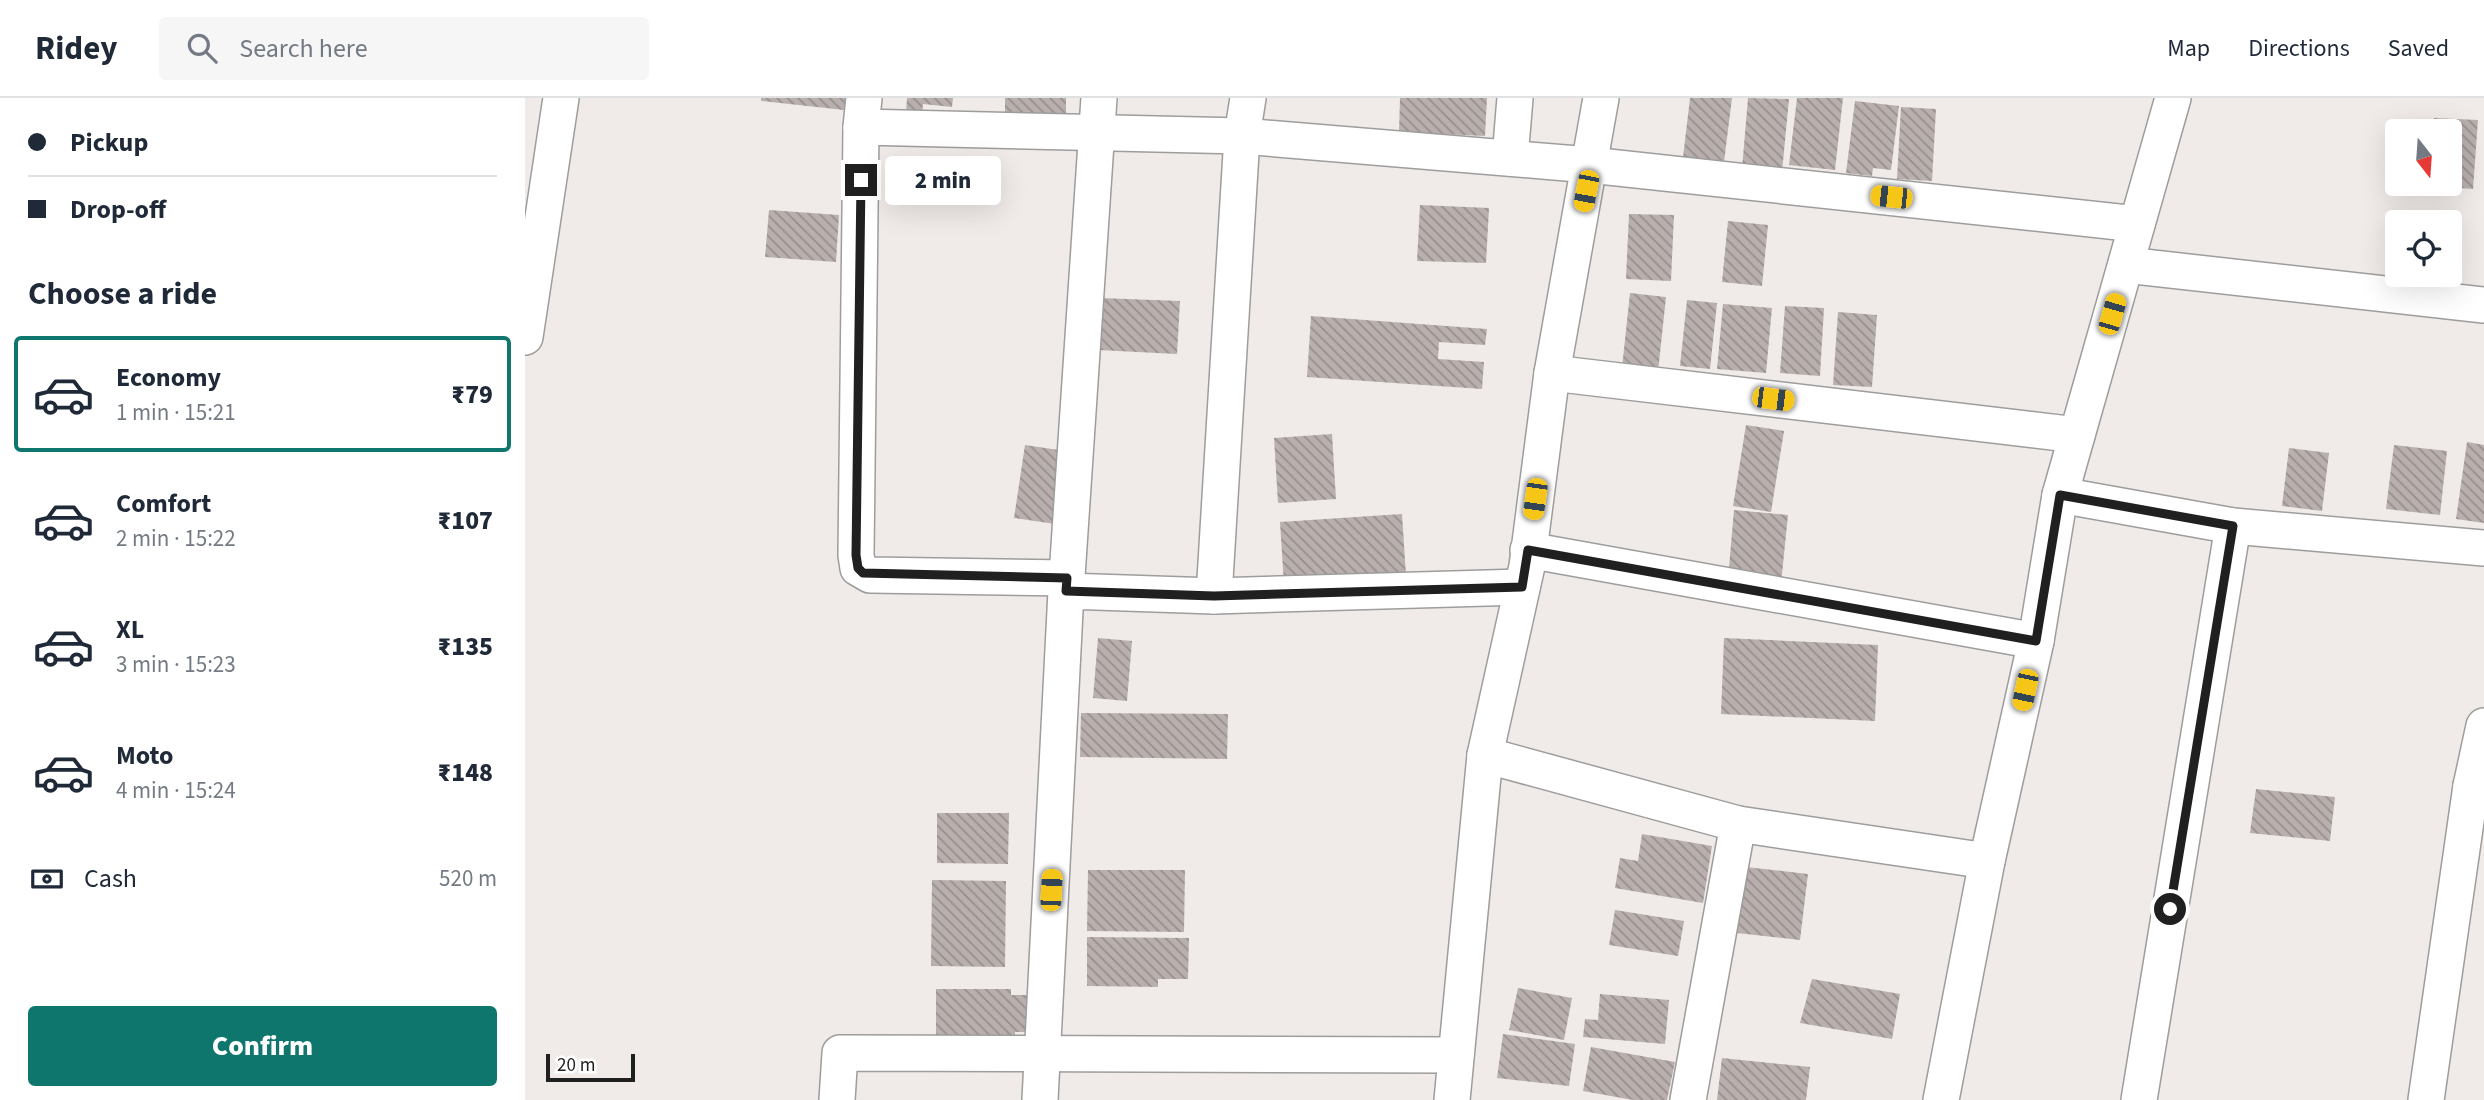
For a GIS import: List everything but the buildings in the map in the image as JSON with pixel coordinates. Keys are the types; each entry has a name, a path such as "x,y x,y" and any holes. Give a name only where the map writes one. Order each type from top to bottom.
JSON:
{"street":[{"path":"525,337 561,98"},
{"path":"1040,1100 1067,585 1099,98"},
{"path":"1214,596 1242,136 1248,98"},
{"path":"1510,158 1515,98"},
{"path":"1452,1100 1485,755 1522,587 1552,373 1601,98"},
{"path":"1941,1100 1987,861 2036,641 2060,495 2173,98"},
{"path":"1522,587 1214,596 870,575 858,568 856,555 863,112 1098,132 1242,136 1590,165 2137,224"},
{"path":"2126,265 2484,304"},
{"path":"1552,373 2077,435"},
{"path":"2060,495 2233,526 2484,548"},
{"path":"2139,1100 2233,526"},
{"path":"1528,550 2036,641"},
{"path":"2426,1100 2477,788 2484,726"},
{"path":"1485,755 1738,824 1987,861"},
{"path":"1688,1100 1738,824"},
{"path":"837,1100 840,1053 1456,1055"}],"route":[{"path":"861,180 856,562 863,573 870,575 1067,578 1066,591 1214,596 1522,587 1528,550 2036,641 2060,495 2233,526 2170,909"}]}
